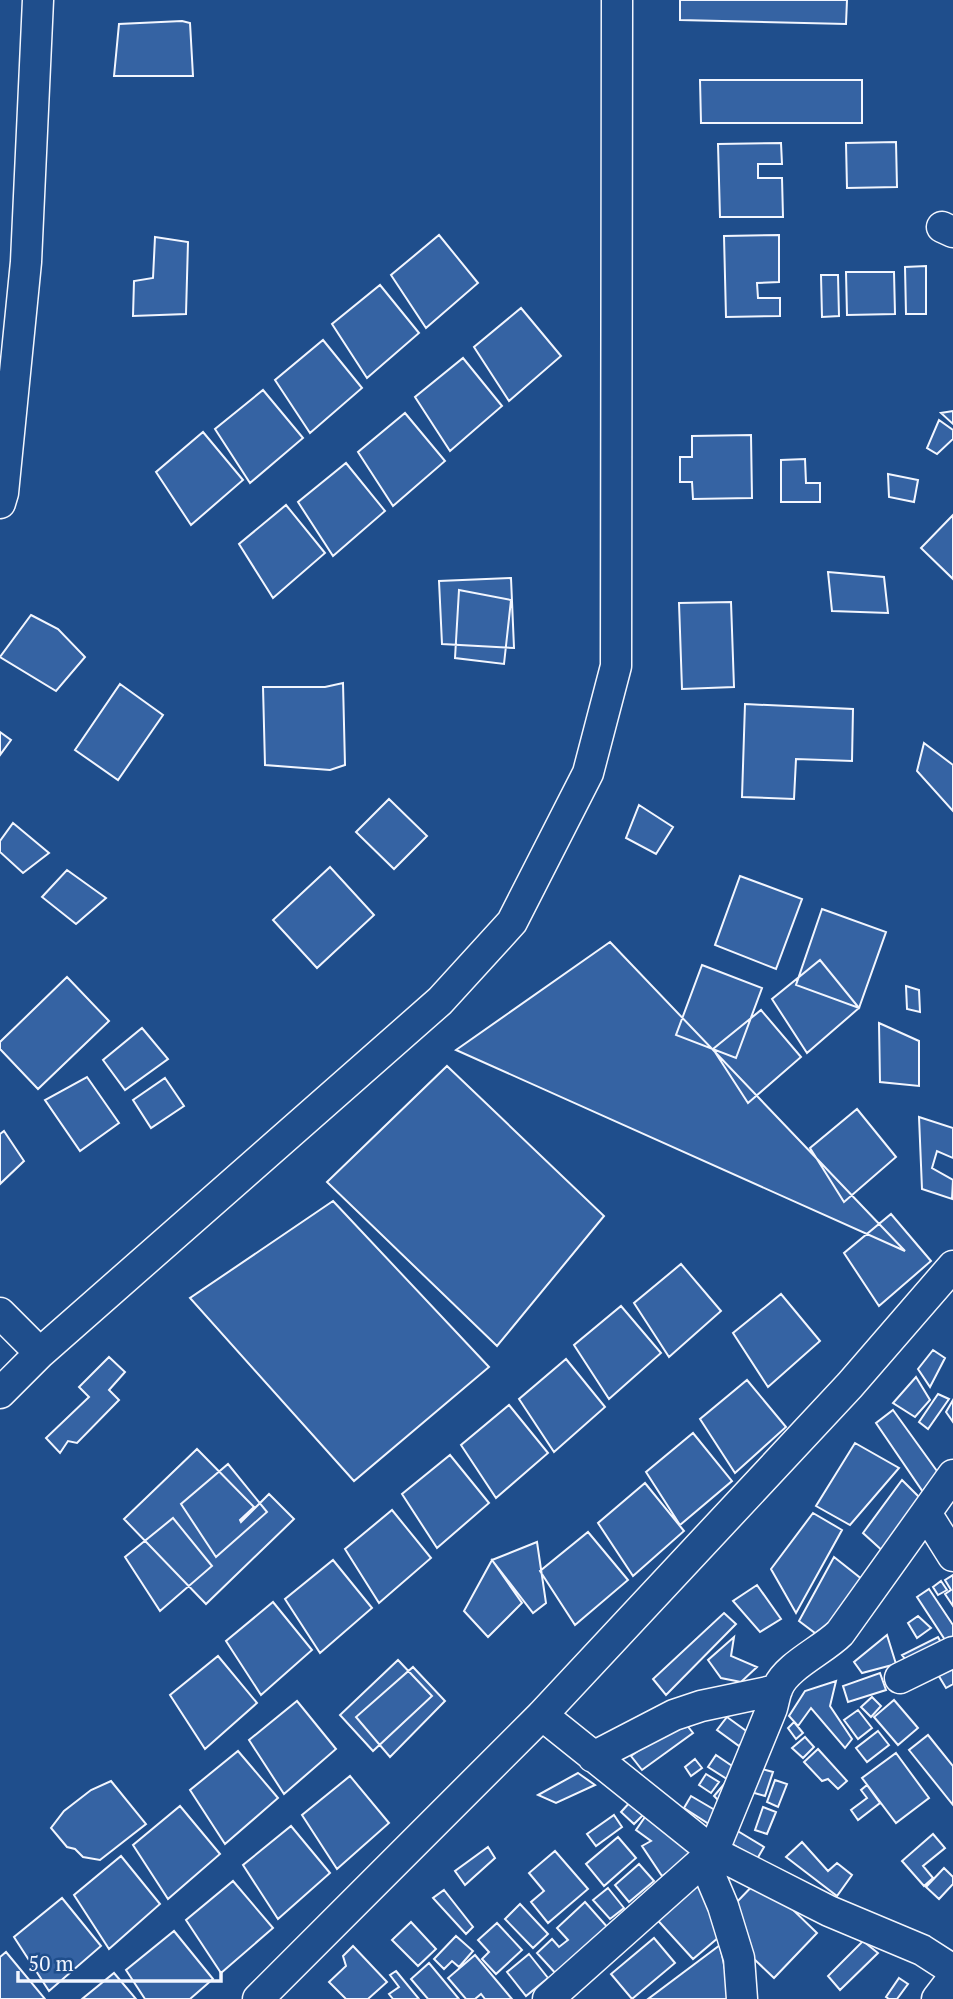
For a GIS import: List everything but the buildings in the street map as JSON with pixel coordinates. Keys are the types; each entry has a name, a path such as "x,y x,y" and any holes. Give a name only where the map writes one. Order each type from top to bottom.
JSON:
{"street":[{"path":"0,503 4,493 26,262 38,0"},
{"path":"0,1393 40,1353 440,1001 512,922 588,773 616,666 617,0"},
{"path":"258,1999 542,1715 850,1385 953,1266"},
{"path":"0,1313 40,1353"},
{"path":"561,1995 708,1857 784,1677 840,1633 953,1475"},
{"path":"926,1513 953,1556"},
{"path":"900,1678 953,1652"},
{"path":"593,1757 674,1715 701,1706 777,1690"},
{"path":"542,1715 708,1857 922,1950 953,1970"},
{"path":"708,1857 739,1958 742,1999"},
{"path":"937,1999 953,1978"}]}
